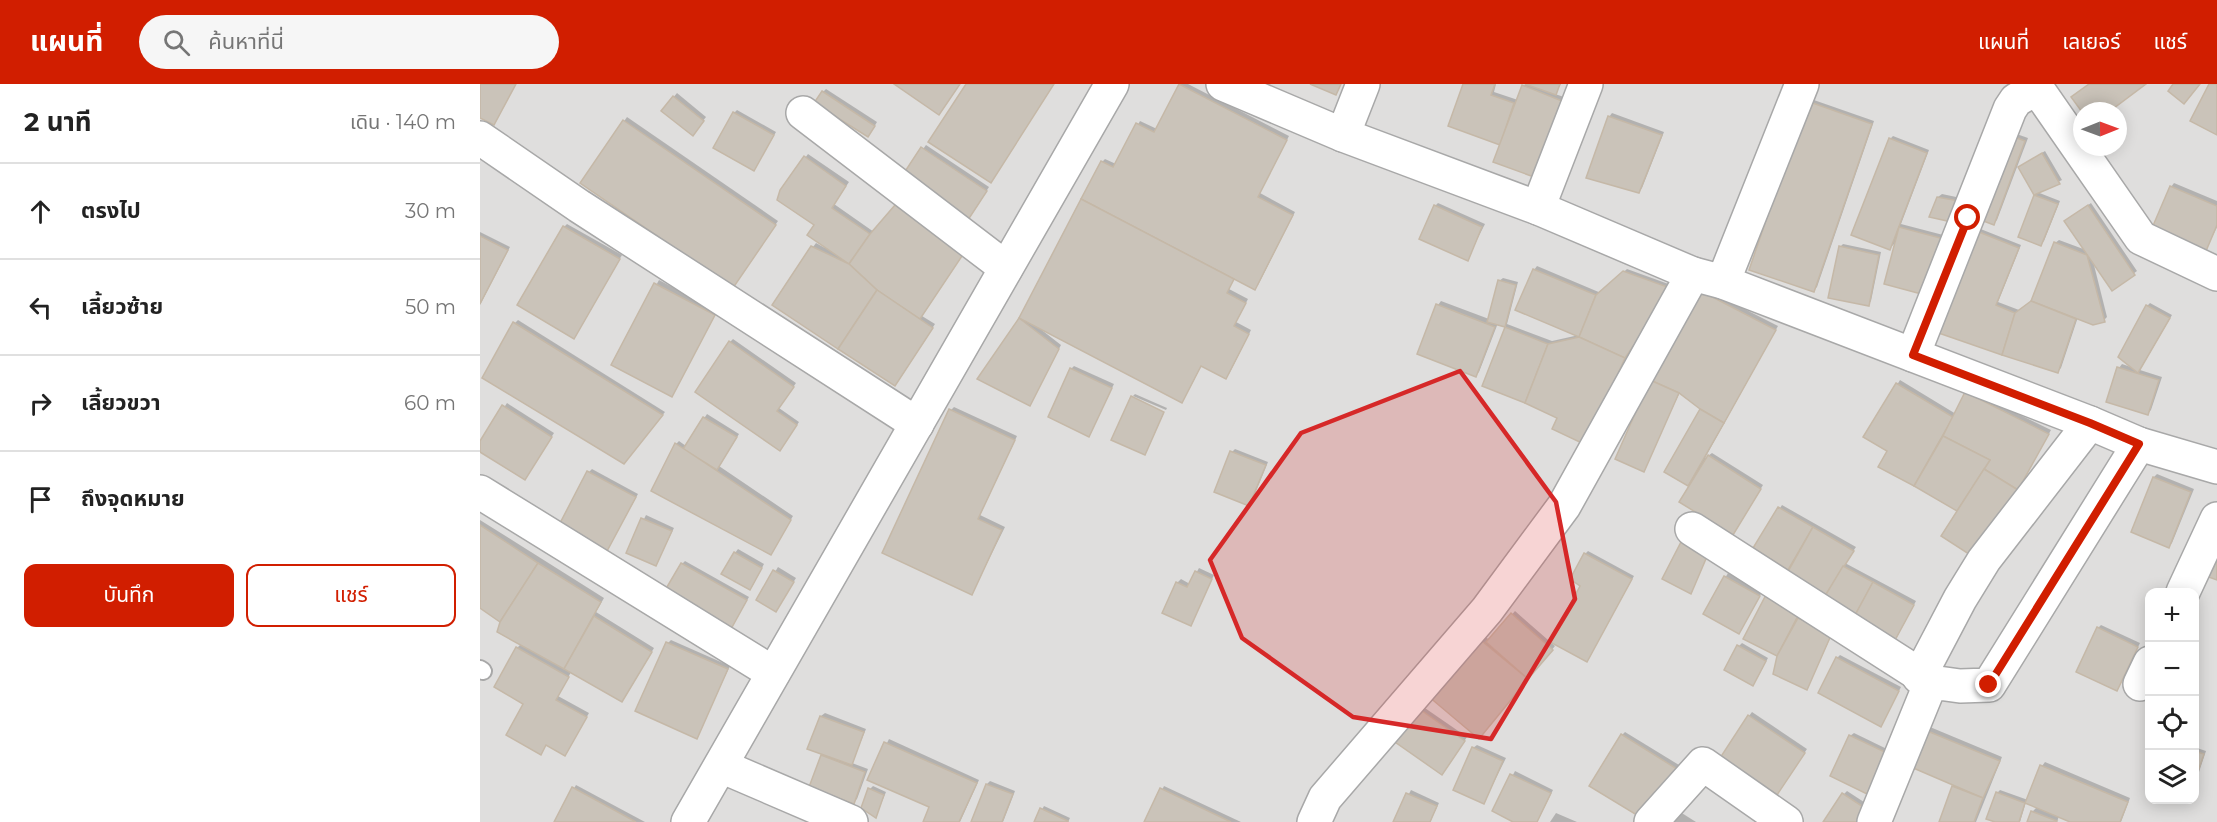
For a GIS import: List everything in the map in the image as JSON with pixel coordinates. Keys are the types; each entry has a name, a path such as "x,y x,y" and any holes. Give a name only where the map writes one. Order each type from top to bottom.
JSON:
{"street":[{"path":"688,822 1112,84"},
{"path":"1223,84 1343,135 1538,208 1708,278 2090,423 2139,444 2217,466"},
{"path":"1343,135 1363,84"},
{"path":"1538,208 1586,84"},
{"path":"1314,822 1325,798 1487,610 1564,506 1708,278 1802,84"},
{"path":"1913,355 2010,109 2016,100 2035,86 2141,238 2217,274"},
{"path":"803,113 1006,268"},
{"path":"480,138 579,206 917,424"},
{"path":"1874,822 1925,680 1960,599 1984,560 2090,423"},
{"path":"1692,530 1925,680 1960,686 1989,685 2139,444"},
{"path":"480,492 773,673"},
{"path":"2185,588 2217,519"},
{"path":"1651,822 1703,764 1786,822"},
{"path":"720,766 851,822"}],"highlighted area":[{"path":"1460,371 1556,502 1575,599 1491,739 1353,717 1242,638 1210,560 1301,433"}],"shaded area":[{"path":"480,84 2217,84 2217,822 480,822"}],"building":[{"path":"480,84 516,84 494,125 480,118"},
{"path":"894,84 960,84 939,115"},
{"path":"966,84 1054,84 991,183 928,142"},
{"path":"1179,84 1287,140 1258,197 1293,215 1255,290 1081,199 1101,161 1113,167 1136,123 1154,132"},
{"path":"1310,84 1341,84 1336,95"},
{"path":"1463,84 1495,84 1491,95 1514,103 1500,145 1448,126"},
{"path":"1525,84 1560,84 1556,95"},
{"path":"2089,84 2146,84 2122,102 2075,102 2071,97"},
{"path":"2173,84 2200,84 2184,104 2168,91"},
{"path":"2209,84 2217,84 2217,135 2190,121"},
{"path":"1522,85 1562,101 1534,177 1493,162"},
{"path":"822,91 875,126 868,137 814,103"},
{"path":"673,96 704,121 693,136 661,111"},
{"path":"1807,101 1872,124 1814,292 1749,270"},
{"path":"733,112 774,135 754,171 713,148"},
{"path":"1608,116 1662,135 1639,193 1586,178"},
{"path":"623,120 776,225 733,288 580,183"},
{"path":"2004,133 2025,141 1994,225 1973,217"},
{"path":"1889,138 1927,153 1890,250 1851,235"},
{"path":"921,147 987,191 968,220 902,176"},
{"path":"2042,153 2060,184 2034,195 2018,167"},
{"path":"804,156 846,186 832,208 870,234 849,264 807,235 814,225 777,200 780,190"},
{"path":"2170,186 2217,206 2217,225 2206,251 2152,228"},
{"path":"2034,195 2058,204 2041,246 2018,237"},
{"path":"1937,197 1959,201 1952,222 1929,217"},
{"path":"1081,199 1234,279 1227,293 1246,303 1234,326 1249,334 1226,379 1201,366 1182,403 1019,318"},
{"path":"895,205 964,253 920,319 877,290 849,264 870,234"},
{"path":"1434,205 1482,227 1468,261 1419,239"},
{"path":"2088,205 2135,275 2112,291 2064,221"},
{"path":"563,226 620,259 574,339 517,305"},
{"path":"1899,227 1944,239 1929,296 1884,284"},
{"path":"1969,228 2019,248 1996,305 2015,313 2002,355 1930,330"},
{"path":"480,236 508,250 480,304"},
{"path":"2054,242 2087,255 2105,322 2093,325 2031,301"},
{"path":"811,246 849,264 877,290 838,349 772,305"},
{"path":"1839,246 1879,255 1869,306 1828,298"},
{"path":"1533,269 1596,295 1579,337 1515,310"},
{"path":"1623,271 1673,289 1625,358 1579,337 1596,295"},
{"path":"1498,280 1516,285 1505,327 1487,322"},
{"path":"654,283 715,315 672,397 611,365"},
{"path":"1697,289 1776,330 1724,423 1679,393 1650,380"},
{"path":"877,290 933,328 895,386 838,349"},
{"path":"2031,301 2076,319 2058,373 2002,355 2015,313"},
{"path":"1436,304 1495,327 1476,377 1417,354"},
{"path":"2146,305 2170,318 2138,373 2118,357"},
{"path":"1019,318 1059,349 1030,406 977,379"},
{"path":"513,322 663,415 624,464 482,378"},
{"path":"1505,327 1548,344 1525,403 1482,386"},
{"path":"1579,337 1625,358 1586,445 1552,429 1557,418 1525,403 1548,344"},
{"path":"729,341 794,387 777,411 797,425 780,451 695,392"},
{"path":"2117,367 2159,380 2148,415 2106,402"},
{"path":"1070,368 1112,388 1089,437 1048,417"},
{"path":"1650,380 1679,393 1644,472 1615,459"},
{"path":"1896,383 1953,417 1914,486 1878,467 1887,451 1863,437"},
{"path":"1965,392 2049,434 2018,490 1984,469 1990,460 1943,436"},
{"path":"1131,396 1164,412 1145,455 1111,440"},
{"path":"502,405 552,437 525,480 480,452 480,441"},
{"path":"949,409 1015,440 978,519 1002,530 972,595 882,553"},
{"path":"1700,409 1724,423 1688,486 1664,472"},
{"path":"703,417 737,437 717,470 683,449"},
{"path":"1943,436 1990,460 1957,511 1914,486"},
{"path":"675,443 791,520 771,555 651,491"},
{"path":"1230,451 1266,465 1249,506 1214,492"},
{"path":"1708,455 1761,489 1733,535 1679,502"},
{"path":"1984,469 2018,490 1975,558 1941,536"},
{"path":"587,471 636,497 606,553 558,527"},
{"path":"2153,477 2191,492 2169,548 2131,532"},
{"path":"1778,507 1813,527 1788,570 1753,548"},
{"path":"641,518 672,531 656,566 626,553"},
{"path":"480,525 538,563 500,622 480,608"},
{"path":"1813,527 1854,551 1822,601 1785,577"},
{"path":"1682,540 1708,554 1691,594 1662,579"},
{"path":"2217,549 2217,580 2206,576"},
{"path":"734,552 762,568 750,590 721,574"},
{"path":"1584,553 1632,579 1587,662 1550,642 1580,586 1570,579"},
{"path":"538,563 601,602 564,669 497,632 500,622"},
{"path":"681,563 747,600 731,629 664,592"},
{"path":"1843,566 1873,582 1853,619 1822,601"},
{"path":"773,570 794,582 776,612 756,600"},
{"path":"1195,571 1212,579 1191,626 1162,613 1176,582 1187,587"},
{"path":"1724,576 1760,596 1739,634 1703,614"},
{"path":"1873,582 1914,605 1894,642 1853,619"},
{"path":"1768,591 1802,608 1777,656 1743,639"},
{"path":"1511,613 1553,650 1528,679 1486,642"},
{"path":"594,616 652,652 622,702 564,669"},
{"path":"1798,618 1832,633 1807,690 1773,674 1777,656"},
{"path":"2097,627 2138,647 2117,691 2076,672"},
{"path":"1477,637 1528,679 1479,739 1428,696"},
{"path":"666,642 728,669 697,739 635,711"},
{"path":"1737,645 1766,661 1753,686 1724,670"},
{"path":"516,647 569,677 556,700 587,717 565,756 546,745 541,755 506,735 523,704 494,687"},
{"path":"1836,657 1899,691 1881,727 1818,693"},
{"path":"1418,708 1465,741 1442,775 1395,742"},
{"path":"1748,715 1805,753 1777,795 1720,758"},
{"path":"820,716 864,732 852,765 807,749"},
{"path":"1925,730 2000,761 1983,798 1911,767"},
{"path":"1621,734 1677,769 1645,820 1589,786"},
{"path":"1849,735 1887,753 1867,794 1830,776"},
{"path":"884,742 977,783 959,822 923,822 929,807 867,780"},
{"path":"1472,747 1503,761 1484,804 1453,790"},
{"path":"2199,752 2204,754 2199,768"},
{"path":"821,755 865,772 854,804 809,787"},
{"path":"2040,765 2128,802 2120,822 2070,822 2025,803"},
{"path":"1510,774 1551,793 1537,822 1513,822 1492,811"},
{"path":"986,784 1013,794 1002,822 971,822"},
{"path":"1952,786 1983,798 1974,822 1939,822"},
{"path":"572,787 636,822 554,822"},
{"path":"868,788 884,795 876,818 861,808"},
{"path":"1160,788 1231,822 1144,822"},
{"path":"1996,792 2025,803 2019,822 1995,822 1986,819"},
{"path":"1406,793 1437,806 1430,822 1393,822"},
{"path":"1842,793 1868,810 1860,822 1823,822"},
{"path":"1040,808 1068,821 1068,822 1034,822"},
{"path":"2031,811 2057,821 2027,822"}],"route":[{"path":"1968,218 1913,355 2139,444 1989,685"}]}
